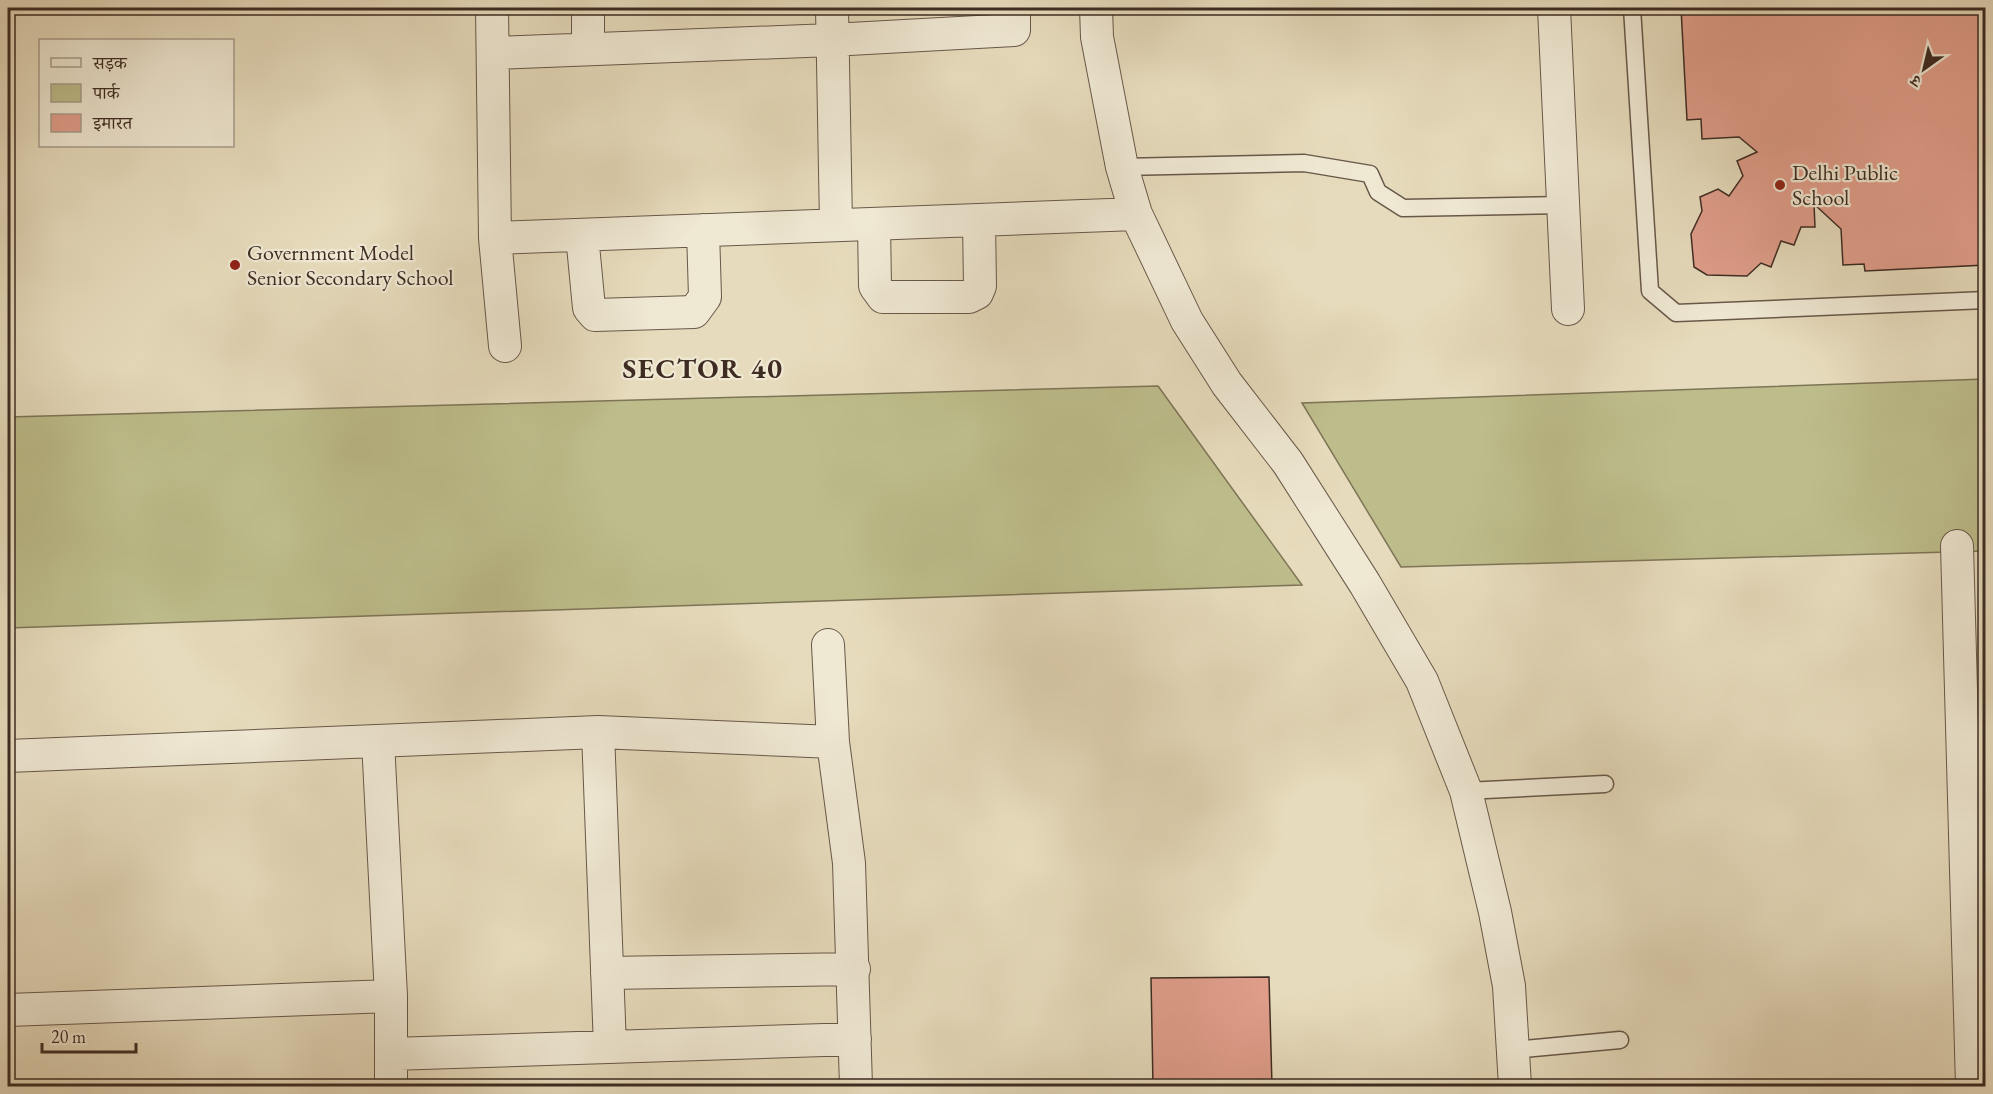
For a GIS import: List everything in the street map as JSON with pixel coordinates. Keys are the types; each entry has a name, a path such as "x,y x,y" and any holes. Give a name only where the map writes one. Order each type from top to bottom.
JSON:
{"street":[{"path":"492,8 495,238 505,346"},
{"path":"588,8 588,49"},
{"path":"832,8 836,225"},
{"path":"493,53 831,40 1014,30 1014,8"},
{"path":"1096,8 1097,38 1122,167 1136,214 1187,321 1227,384 1294,474 1365,584 1422,681 1466,791 1495,912 1509,986 1515,1086"},
{"path":"1554,8 1568,309"},
{"path":"495,238 1136,214"},
{"path":"874,224 874,286 883,297 969,297 977,293 980,286 979,220"},
{"path":"582,235 589,308 595,315 694,312 705,297 703,230"},
{"path":"1957,546 1973,632 1976,965 1972,1086"},
{"path":"828,645 833,742 849,863 856,1086"},
{"path":"8,756 598,732 833,742"},
{"path":"598,732 610,1047"},
{"path":"378,741 391,996 391,1086"},
{"path":"607,973 854,969"},
{"path":"8,1010 391,996"},
{"path":"391,1054 855,1039"}],"lane":[{"path":"1632,8 1650,291 1676,313 1986,300"},
{"path":"1122,167 1304,163 1370,174 1378,192 1403,208 1563,205"},
{"path":"1466,791 1605,784"},
{"path":"1514,1050 1620,1040"}],"green space":[{"path":"1985,379 1985,551 1401,567 1302,403"},
{"path":"1158,386 1302,585 8,628 8,417"}],"building":[{"path":"1681,8 1986,8 1986,265 1865,271 1864,264 1843,265 1841,229 1814,204 1815,227 1801,227 1794,245 1781,241 1771,267 1761,263 1747,276 1707,275 1694,267 1691,234 1702,211 1700,197 1718,189 1729,196 1743,176 1737,161 1757,152 1739,137 1702,139 1701,119 1687,120"},
{"path":"1269,977 1272,1086 1153,1086 1151,978"}],"place":[{"name":"Delhi Public School","path":"1780,185"},
{"name":"Government Model Senior Secondary School","path":"235,265"}],"district":[{"name":"SECTOR 40","path":"703,368"}]}
